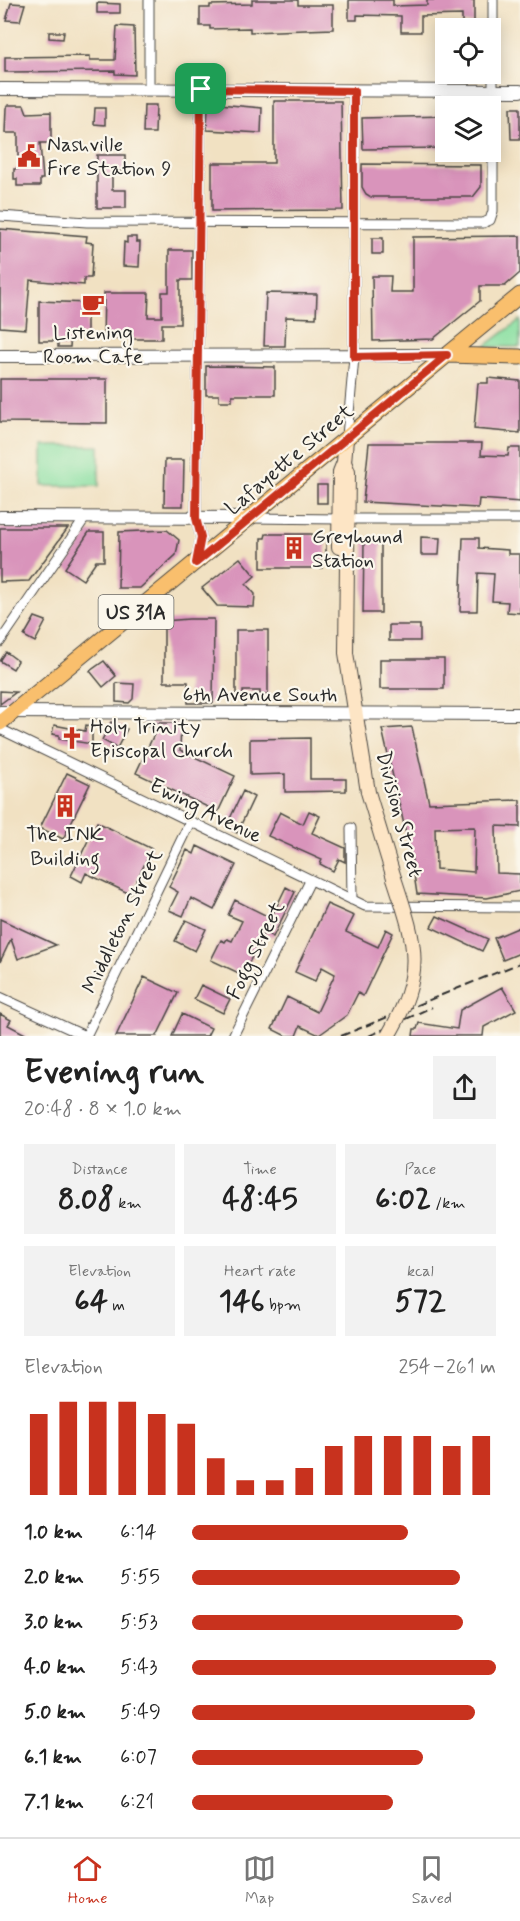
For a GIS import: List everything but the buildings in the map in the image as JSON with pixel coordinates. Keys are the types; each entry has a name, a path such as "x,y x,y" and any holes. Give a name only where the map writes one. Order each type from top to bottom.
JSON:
{"main road":[{"name":"Lafayette Street","path":"0,723 7,712 196,563 520,295"},
{"path":"447,355 520,357"},
{"name":"Division Street","path":"346,439 344,462 348,472 344,519 346,648 355,714 373,810 415,945 415,964 408,998 388,1036"}],"street":[{"path":"148,90 149,0"},
{"path":"0,216 87,222 200,223 483,223 490,220 493,211 493,0"},
{"path":"0,88 520,91"},
{"path":"196,563 201,537 196,518 201,89"},
{"path":"346,439 351,415 354,357 354,91"},
{"path":"0,356 447,355"},
{"path":"0,518 520,519"},
{"path":"0,642 85,518"},
{"name":"6th Avenue South","path":"7,712 520,714"},
{"name":"Ewing Avenue","path":"0,729 365,906 520,908"},
{"name":"Middleton Street","path":"85,1036 190,822"},
{"path":"351,828 352,900"},
{"name":"Fogg Street","path":"233,1036 310,881"},
{"path":"0,997 85,1036"}],"green space":[{"path":"520,320 520,347 484,347"},
{"path":"42,446 99,446 99,486 42,486"}],"railway":[{"path":"341,1036 520,963"},
{"path":"369,1036 432,1007"}],"place":[{"name":"Nashville Fire Station 9","path":"29,156"},
{"name":"Listening Room Cafe","path":"93,304"},
{"name":"Greyhound Station","path":"294,548"},
{"name":"Holy Trinity Episcopal Church","path":"72,738"},
{"name":"The INK Building","path":"65,806"}],"route":[{"path":"201,89 354,91 354,357 447,355 196,563 201,537 196,518 201,89"}]}
